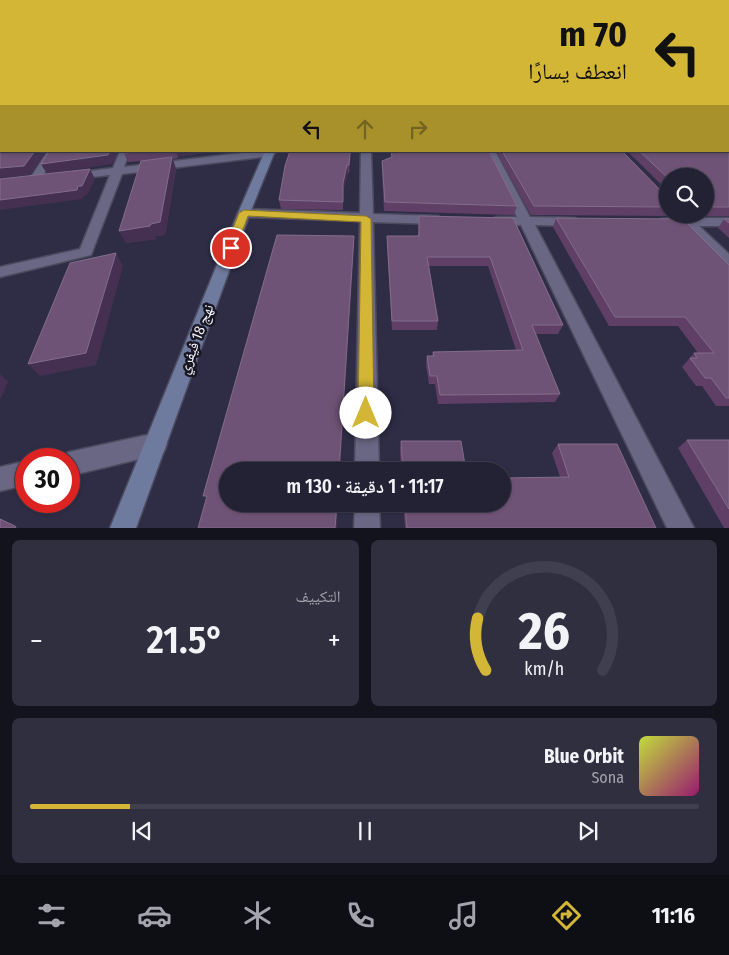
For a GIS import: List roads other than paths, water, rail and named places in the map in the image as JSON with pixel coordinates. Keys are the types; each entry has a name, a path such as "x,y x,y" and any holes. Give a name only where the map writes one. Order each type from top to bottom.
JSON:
{"main road":[{"name":"نهج 18 فيفري","path":"124,528 244,213 270,152"}],"street":[{"path":"52,152 31,181 118,172 270,152"},
{"path":"0,272 86,252 125,152"},
{"path":"366,152 366,462"},
{"path":"491,152 681,528"},
{"path":"244,213 366,219 451,220"},
{"path":"479,221 592,222"},
{"path":"649,222 659,221"},
{"path":"714,221 729,222"},
{"path":"688,223 729,263"},
{"path":"80,461 156,444"},
{"path":"0,479 15,476"},
{"path":"367,512 367,528"}]}
